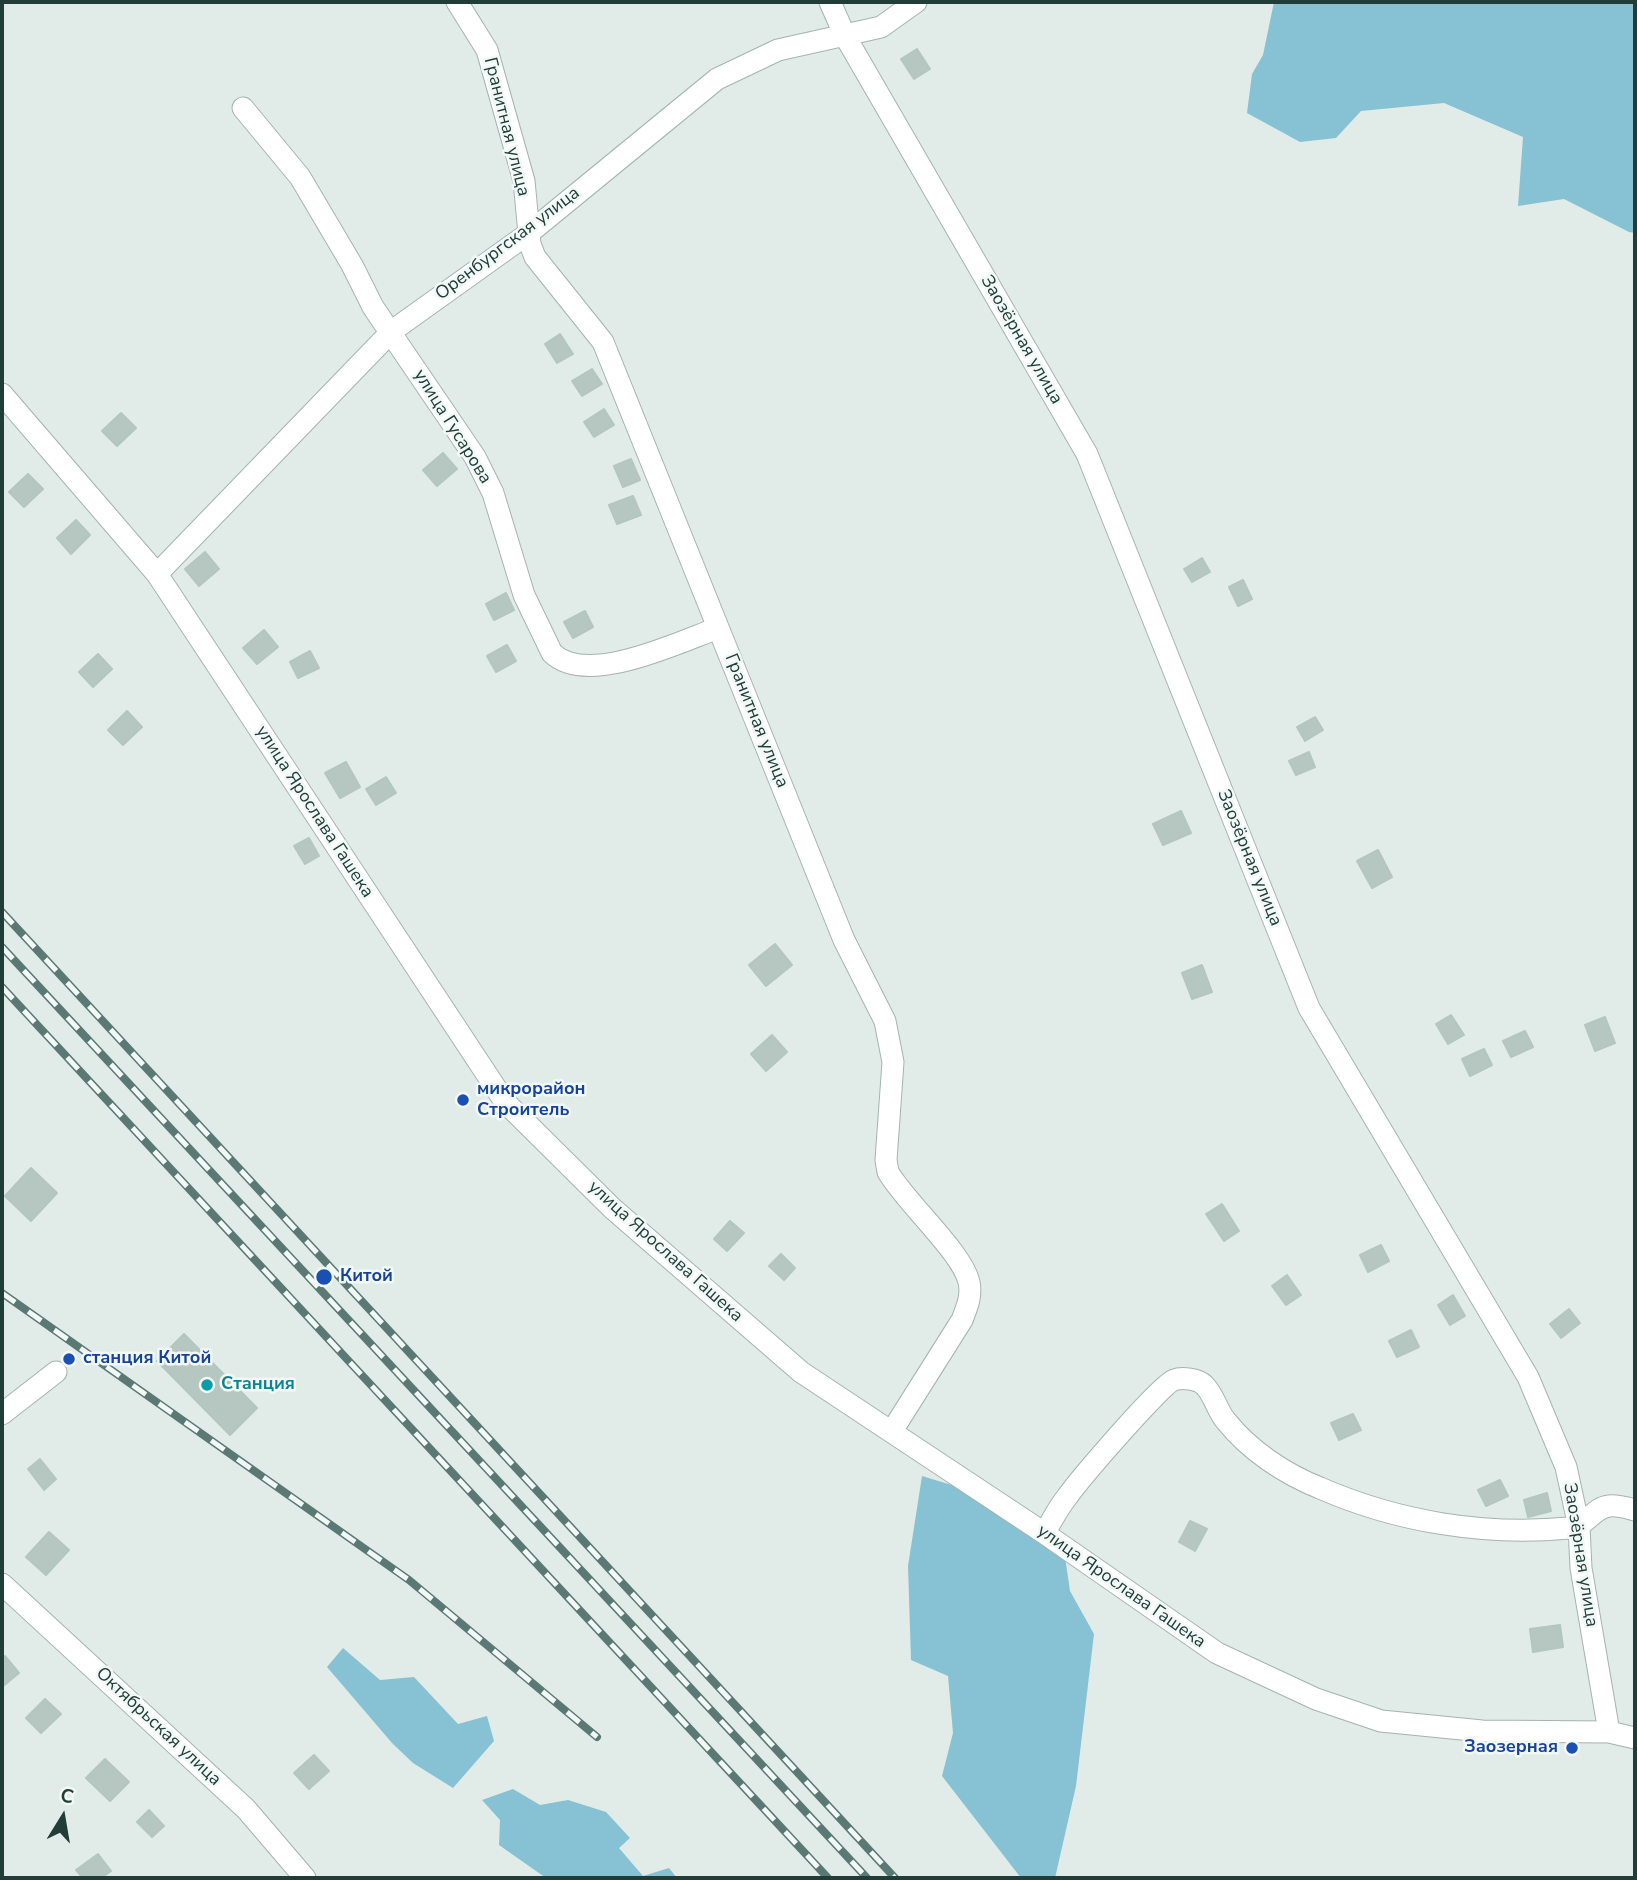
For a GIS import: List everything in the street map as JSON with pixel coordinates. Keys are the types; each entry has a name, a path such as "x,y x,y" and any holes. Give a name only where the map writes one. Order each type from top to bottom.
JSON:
{"street":[{"name":"Гранитная улица","path":"457,2 487,50 524,181 529,233 535,257 603,342 844,940 885,1021 893,1062 886,1160 888,1172 960,1263 969,1280 969,1303 962,1320 892,1431"},
{"name":"Заозёрная улица","path":"830,2 845,36 1087,454 1309,1007 1528,1377 1566,1467 1579,1527 1581,1568 1609,1732"},
{"name":"Оренбургская улица","path":"157,574 392,331 529,233 717,79 778,50 881,27 916,2"},
{"name":"улица Гусарова","path":"243,107 300,177 352,265 373,307 392,331 475,457 493,493 524,595 552,653 570,664 605,664 636,658 718,628"},
{"name":"улица Ярослава Гашека","path":"2,394 157,574 505,1102 611,1208 802,1372 1044,1532 1217,1653 1316,1699 1381,1721 1482,1731 1609,1732 1635,1738"},
{"path":"2,1415 56,1372"},
{"path":"1044,1532 1067,1497 1149,1402 1172,1380 1185,1379 1205,1385 1225,1420 1257,1451 1292,1475 1321,1489 1376,1508 1439,1524 1513,1532 1579,1527 1603,1507 1635,1510"},
{"name":"Октябрьская улица","path":"2,1584 246,1809 305,1878"}],"water":[{"path":"1274,2 1635,2 1635,233 1564,199 1518,206 1523,137 1444,103 1361,111 1336,138 1300,142 1247,113 1252,74 1263,55"},
{"path":"922,1476 968,1490 1065,1557 1070,1591 1094,1634 1076,1786 1055,1878 1021,1878 942,1776 953,1733 948,1676 911,1660 908,1566"},
{"path":"343,1648 380,1680 414,1677 458,1724 487,1716 494,1741 453,1788 413,1763 392,1743 327,1667"},
{"path":"513,1789 540,1805 568,1800 606,1812 630,1838 619,1848 643,1876 669,1868 677,1878 546,1878 499,1845 500,1820 482,1800"}],"building":[{"path":"917,49 930,69 914,79 901,59"},
{"path":"560,334 573,354 557,363 545,344"},
{"path":"592,369 602,384 582,396 572,381"},
{"path":"604,409 614,425 594,437 584,422"},
{"path":"121,413 136,428 117,446 102,431"},
{"path":"443,453 457,469 437,486 423,470"},
{"path":"631,459 640,480 623,487 614,466"},
{"path":"28,474 43,489 24,507 9,492"},
{"path":"633,496 641,515 617,524 609,505"},
{"path":"76,520 90,535 71,554 57,538"},
{"path":"205,552 219,569 199,586 185,569"},
{"path":"1202,558 1210,572 1192,582 1184,569"},
{"path":"1243,580 1252,599 1238,606 1229,587"},
{"path":"506,593 514,610 494,620 486,604"},
{"path":"585,611 593,627 573,638 564,622"},
{"path":"264,630 278,647 257,664 243,648"},
{"path":"507,645 516,661 496,672 487,656"},
{"path":"310,651 319,668 298,678 290,662"},
{"path":"98,654 112,669 93,687 79,672"},
{"path":"127,711 142,727 123,745 108,730"},
{"path":"1315,717 1323,730 1305,741 1297,727"},
{"path":"1309,752 1315,767 1296,775 1289,761"},
{"path":"346,762 360,787 340,798 325,773"},
{"path":"386,777 396,793 376,805 366,789"},
{"path":"1181,811 1191,833 1163,845 1153,824"},
{"path":"309,838 319,856 305,864 294,846"},
{"path":"1378,850 1392,877 1372,888 1357,861"},
{"path":"775,944 792,965 766,986 749,965"},
{"path":"1202,965 1212,992 1192,999 1182,973"},
{"path":"1451,1015 1464,1035 1448,1044 1436,1024"},
{"path":"1605,1017 1615,1043 1595,1051 1585,1025"},
{"path":"1525,1031 1533,1047 1511,1057 1503,1041"},
{"path":"772,1035 787,1052 766,1071 751,1054"},
{"path":"1484,1049 1492,1065 1470,1076 1462,1059"},
{"path":"31,1168 57,1193 31,1221 5,1196"},
{"path":"1222,1204 1239,1231 1224,1241 1206,1214"},
{"path":"730,1221 744,1233 727,1251 714,1239"},
{"path":"1381,1245 1389,1261 1368,1272 1360,1255"},
{"path":"781,1254 795,1268 784,1280 769,1266"},
{"path":"1287,1275 1301,1295 1286,1305 1272,1286"},
{"path":"1453,1295 1465,1316 1450,1325 1438,1305"},
{"path":"1569,1309 1580,1323 1561,1338 1550,1324"},
{"path":"1411,1330 1419,1347 1397,1357 1389,1341"},
{"name":"Станция","path":"184,1334 257,1408 230,1435 157,1361"},
{"path":"1353,1414 1361,1430 1339,1440 1331,1423"},
{"path":"40,1459 56,1479 44,1490 28,1469"},
{"path":"1500,1480 1508,1496 1486,1506 1478,1490"},
{"path":"1547,1493 1551,1511 1528,1517 1524,1500"},
{"path":"1190,1521 1207,1529 1195,1551 1179,1542"},
{"path":"49,1532 69,1550 46,1575 26,1557"},
{"path":"1560,1625 1563,1647 1533,1652 1530,1629"},
{"path":"5,1656 19,1673 2,1687 2,1659"},
{"path":"45,1699 61,1714 41,1733 26,1718"},
{"path":"314,1755 329,1771 309,1789 294,1773"},
{"path":"105,1759 129,1782 110,1801 86,1778"},
{"path":"149,1810 164,1826 152,1837 137,1822"},
{"path":"98,1854 111,1871 101,1878 83,1878 76,1870"}],"railway":[{"path":"2,912 895,1878"},
{"path":"2,947 867,1878"},
{"path":"2,987 828,1878"},
{"path":"2,1293 409,1580 597,1737"}],"place":[{"name":"микрорайон Строитель","path":"463,1100"},
{"name":"Китой","path":"324,1277"},
{"name":"станция Китой","path":"69,1359"},
{"name":"Станция","path":"207,1385"},
{"name":"Заозерная","path":"1572,1748"}]}
